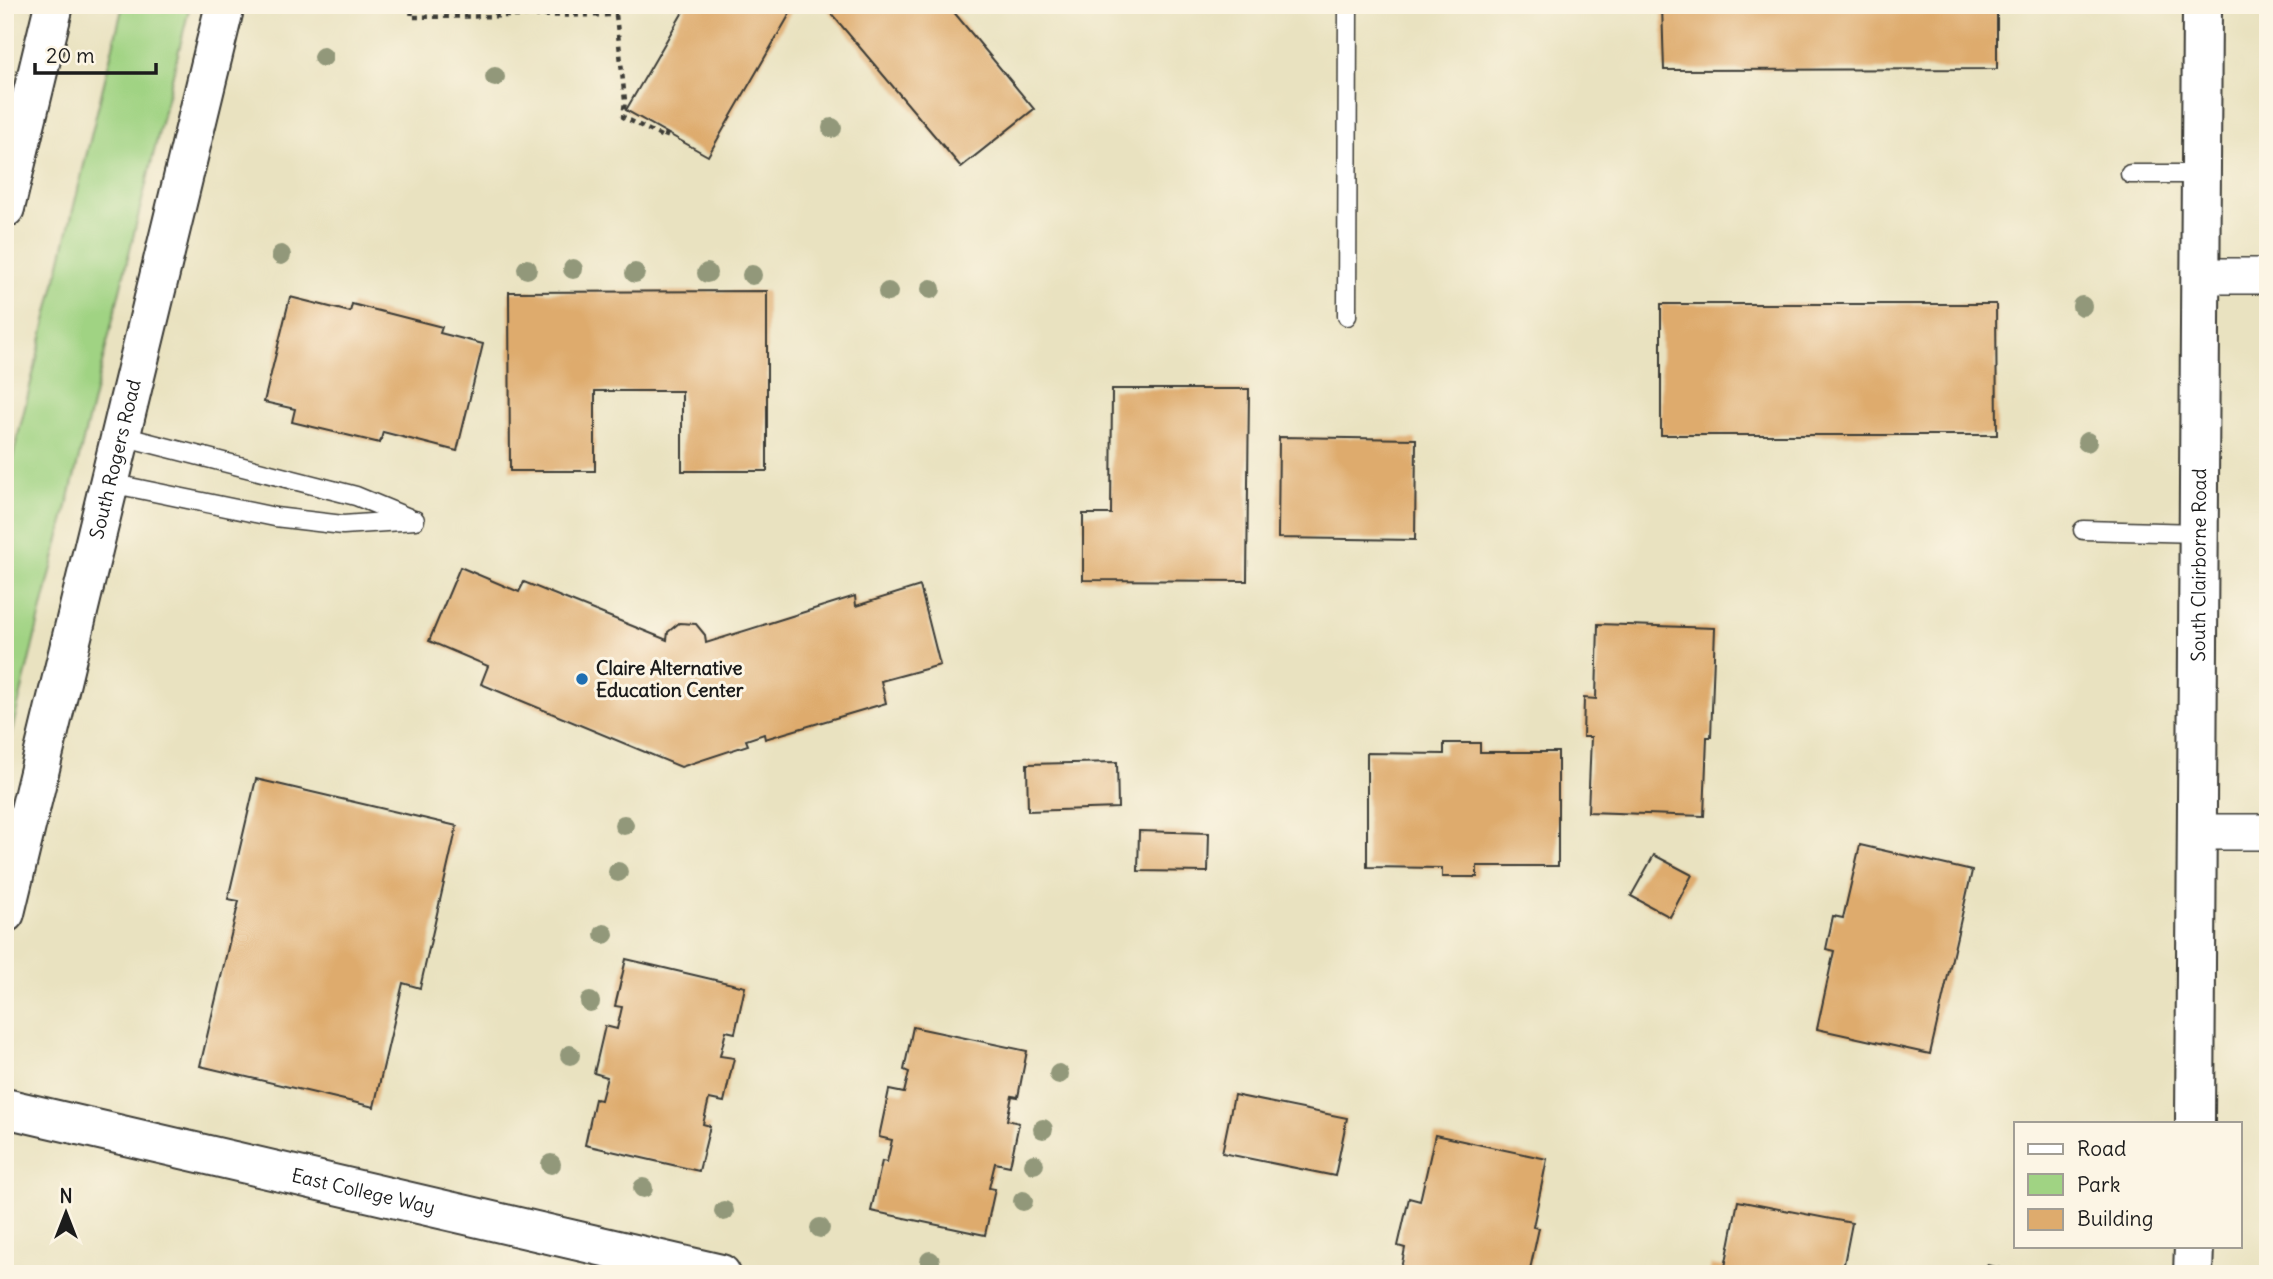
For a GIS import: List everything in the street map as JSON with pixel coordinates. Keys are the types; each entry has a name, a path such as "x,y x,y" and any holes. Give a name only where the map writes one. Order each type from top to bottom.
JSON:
{"main road":[{"path":"5,208 54,5"},
{"name":"South Rogers Road","path":"5,913 225,5"},
{"name":"South Clairborne Road","path":"2195,1122 2202,5"},
{"name":"East College Way","path":"5,1108 721,1274"},
{"path":"2193,1274 2194,1248"}],"street":[{"path":"2200,276 2268,276"},
{"path":"2197,832 2268,832"}],"lane":[{"path":"1347,316 1348,5"},
{"path":"2130,174 2201,174"},
{"path":"110,483 303,520 344,525 415,520 356,496 122,436"},
{"path":"2083,530 2199,533"}],"path":[{"path":"615,5 625,101 623,117 665,138 667,133"},
{"path":"412,10 411,17 617,15"}],"green space":[{"path":"123,5 190,5 5,759 5,489"}],"building":[{"path":"687,5 795,5 708,156 626,110"},
{"path":"824,5 948,5 1034,109 961,167"},
{"path":"1662,5 1997,5 1997,69 1664,70"},
{"path":"767,291 767,471 682,471 682,391 595,391 595,471 510,471 509,292"},
{"path":"290,297 350,312 352,304 442,327 440,333 483,344 457,451 383,432 380,443 292,422 295,409 264,402"},
{"path":"1661,304 1996,304 1997,435 1661,435"},
{"path":"1112,389 1249,389 1247,581 1083,580 1083,514 1111,514"},
{"path":"1279,437 1416,439 1415,540 1278,538"},
{"path":"460,567 519,592 524,582 667,640 668,632 679,623 696,624 705,635 706,643 855,596 856,606 920,586 940,665 881,681 886,703 765,739 764,734 746,740 748,745 681,767 481,684 488,666 429,641"},
{"path":"1598,624 1715,628 1711,737 1707,737 1704,816 1588,812 1591,737 1583,737 1584,698 1596,699"},
{"path":"1444,743 1480,743 1480,752 1558,752 1558,866 1477,866 1477,877 1442,877 1442,868 1367,867 1367,753 1444,754"},
{"path":"1117,762 1118,808 1028,811 1027,764"},
{"path":"256,779 457,826 420,988 403,983 374,1107 200,1066 239,901 228,899"},
{"path":"1139,831 1209,833 1208,872 1138,871"},
{"path":"1860,845 1972,871 1930,1054 1817,1029 1834,951 1826,949 1833,916 1843,918"},
{"path":"1654,855 1692,875 1670,917 1631,896"},
{"path":"626,959 745,987 735,1033 726,1031 720,1056 734,1058 724,1102 709,1099 703,1124 710,1126 699,1171 585,1145 595,1099 601,1100 607,1077 594,1073 605,1026 617,1029 622,1007 615,1006"},
{"path":"913,1027 1027,1051 1018,1097 1012,1096 1007,1120 1019,1123 1010,1166 995,1163 989,1188 995,1189 985,1235 871,1211 882,1161 887,1162 892,1140 879,1137 889,1090 904,1093 909,1072 904,1070"},
{"path":"1234,1095 1347,1118 1335,1176 1222,1153"},
{"path":"1435,1135 1547,1159 1533,1227 1539,1228 1529,1274 1400,1274 1405,1248 1398,1246 1409,1198 1420,1201"},
{"path":"1738,1201 1852,1223 1842,1274 1709,1274 1711,1265 1725,1267"},
{"path":"1987,1265 2022,1273 2022,1274 1985,1274"}],"place":[{"name":"Claire Alternative Education Center","path":"582,679"}]}
